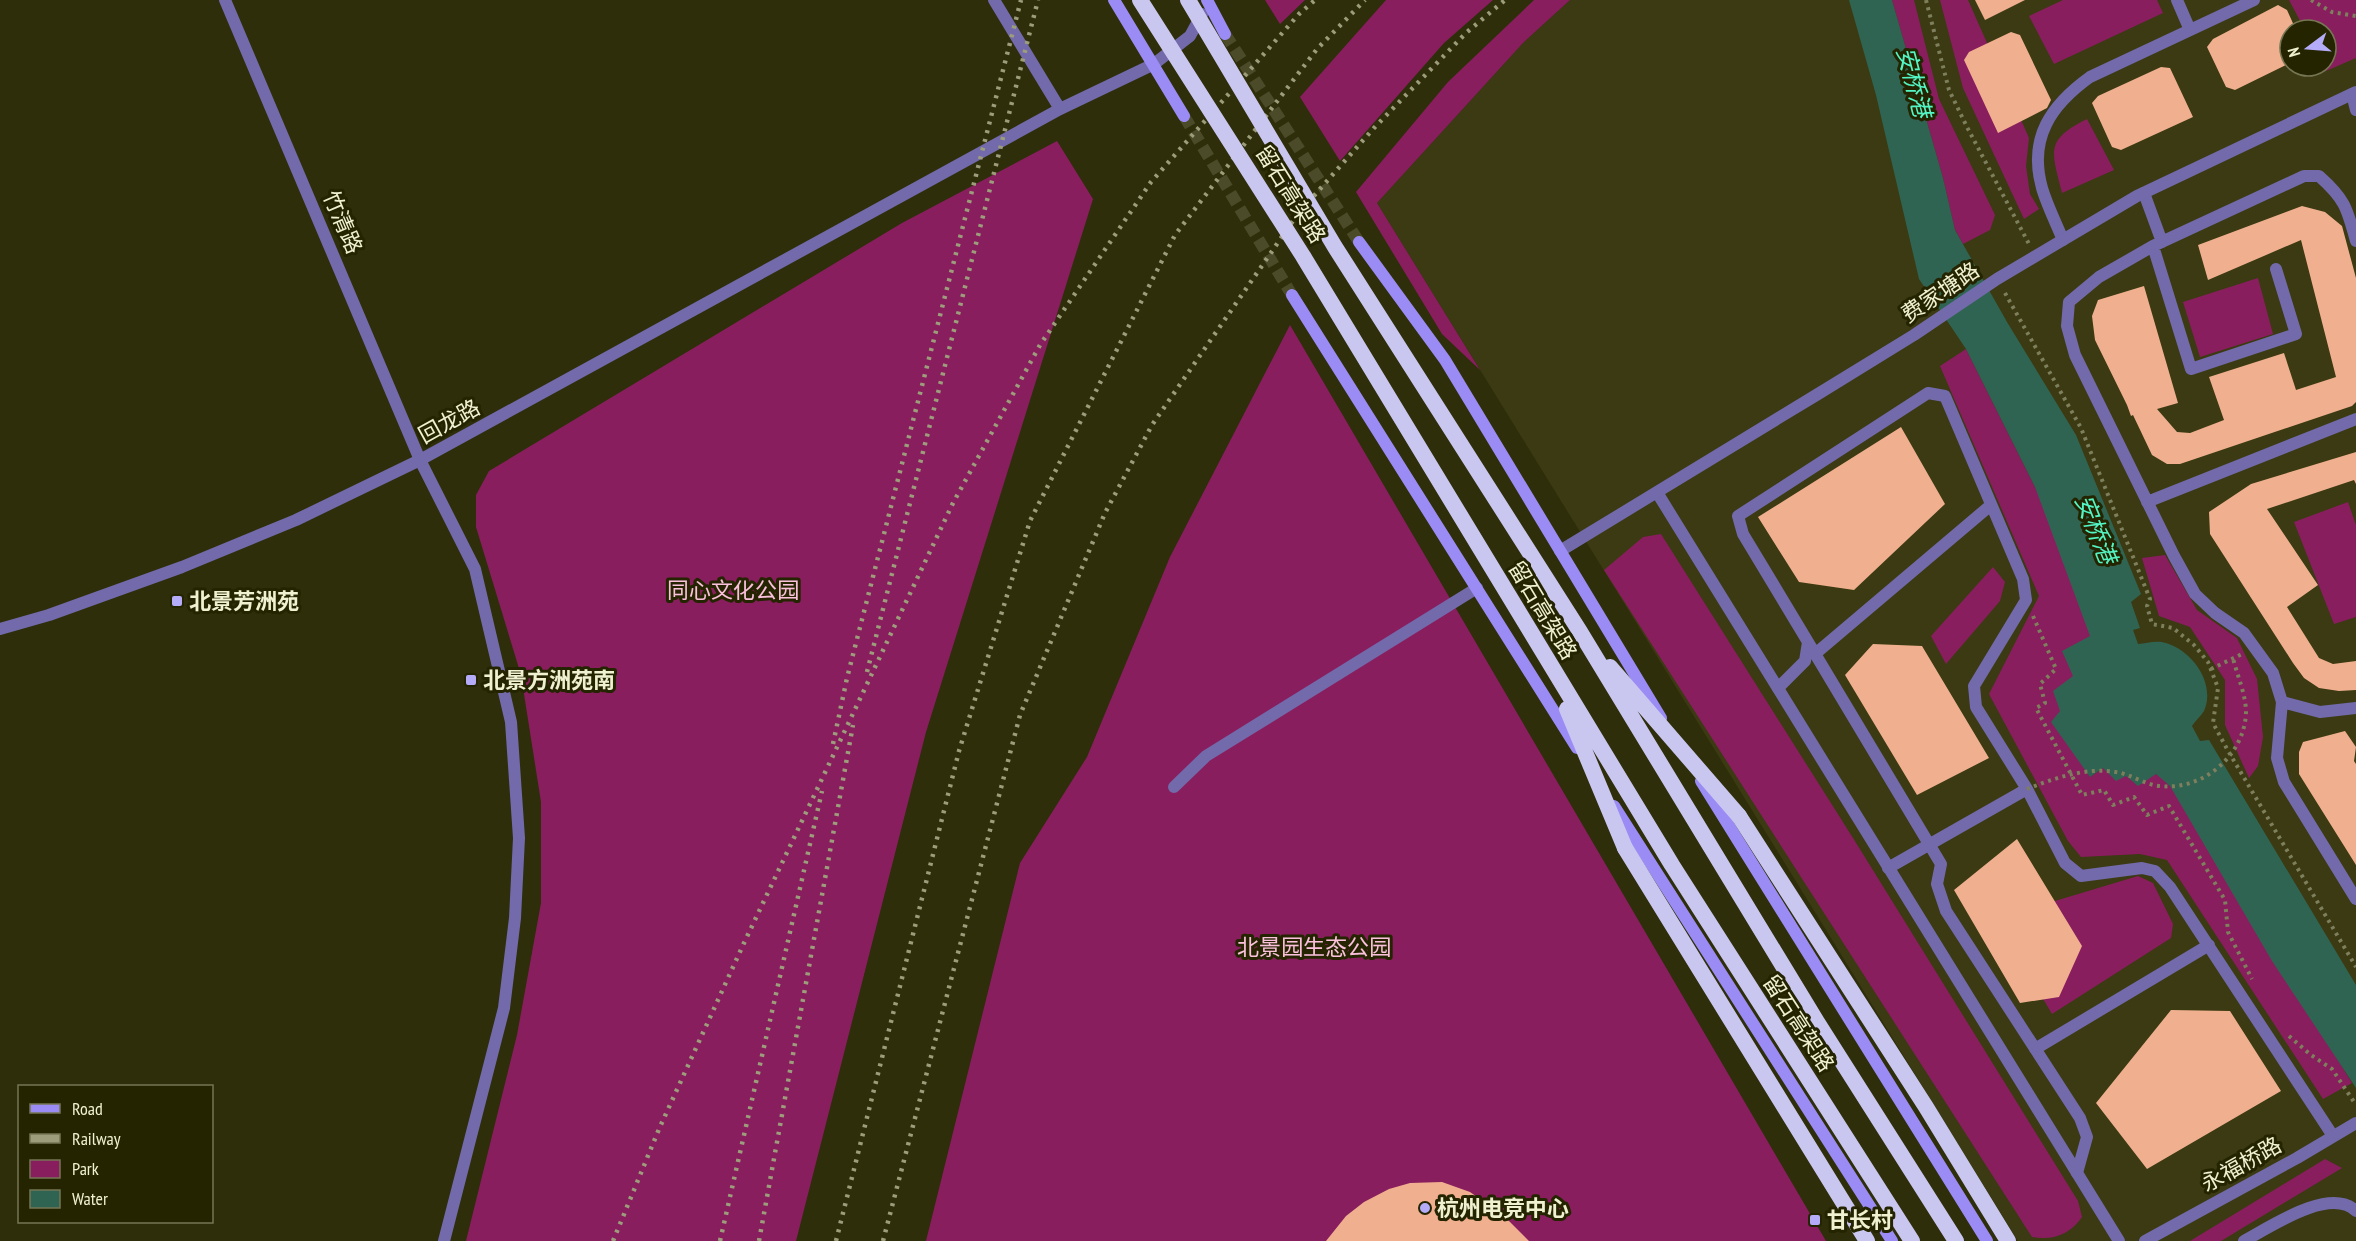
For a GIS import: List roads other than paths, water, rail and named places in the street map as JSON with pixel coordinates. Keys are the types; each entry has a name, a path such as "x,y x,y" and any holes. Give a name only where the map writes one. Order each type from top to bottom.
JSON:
{"highway":[{"name":"留石高架路","path":"1140,0 1303,256 1672,865 1912,1241"},
{"name":"留石高架路","path":"1188,0 1335,247 1578,630 1811,1012 1956,1241"},
{"path":"1578,630 1738,816 1926,1107 2008,1241"},
{"path":"1546,658 1625,848 1867,1241"}],"main road":[{"path":"1114,0 1184,116"},
{"path":"1208,1 1225,34"},
{"path":"1359,242 1445,360 1660,715 1987,1241"},
{"path":"1292,295 1892,1241"}],"street":[{"name":"竹清路","path":"225,0 420,460 475,569 511,722 519,838 515,918 504,1008 444,1241"},
{"path":"994,0 1060,109"},
{"path":"2177,0 2190,30"},
{"path":"2063,240 2041,187 2037,149 2044,125 2069,92 2090,77 2253,0"},
{"name":"回龙路","path":"0,629 49,615 182,567 296,520 420,460 1060,109 1154,64 1190,36 1208,1"},
{"path":"2354,93 2356,110"},
{"name":"费家塘路","path":"1560,551 1658,494 1914,335 1997,279 2144,193 2354,93"},
{"path":"2356,241 2346,206 2333,189 2319,176 2304,176 2158,244 2099,277 2069,302 2067,326 2075,356 2195,594 2215,613 2244,633 2273,673 2282,702 2277,758 2284,782 2356,899"},
{"path":"2144,193 2191,369 2296,334 2276,269"},
{"path":"2078,1173 2087,1137 2080,1118 1946,911 1937,884 1941,864 1743,534 1738,516 1928,393 1945,396 2022,579 2026,600 1974,686 1976,707 2028,789 2065,863 2081,876 2142,868 2155,870 2170,886 2333,1136"},
{"path":"2147,502 2356,419"},
{"path":"1658,494 2119,1241"},
{"path":"1815,654 1991,505"},
{"path":"1174,788 1206,756 1477,588"},
{"path":"1778,688 1805,661 1808,642"},
{"path":"2282,702 2320,712 2356,708"},
{"path":"1888,868 2028,789"},
{"path":"2035,1048 2209,945"},
{"name":"永福桥路","path":"2145,1241 2356,1123"},
{"path":"2244,1241 2291,1216 2324,1203 2350,1205 2356,1212"}],"water":[{"name":"安桥港","path":"1849,0 1892,0 1943,178 1955,230 2007,322 2076,435 2141,594 2131,602 2140,628 2133,630 2138,644 2159,642 2176,647 2185,653 2200,670 2207,690 2207,701 2204,711 2192,726 2200,741 2209,740 2356,985 2356,1088 2272,961 2170,786 2156,774 2138,786 2126,776 2116,781 2103,768 2090,777 2051,722 2060,711 2053,691 2073,676 2062,651 2090,636 2035,487 1966,349 1919,279 1876,95"}],"tunnel":[{"path":"1225,34 1359,242"},
{"path":"1184,116 1292,295"}],"railway":[{"path":"833,744 847,678 1021,0"},
{"path":"867,672 1038,0"},
{"path":"613,1241 659,1129 744,943 953,503 1040,345 1151,182 1299,14 1315,0"},
{"path":"836,1241 959,751 1030,521 1175,235 1317,49 1365,0"},
{"path":"883,1241 1020,715 1105,513 1152,425 1297,215 1374,128 1466,33 1505,0"},
{"path":"759,1241 853,725"},
{"path":"720,1241 822,791"}],"place":[{"name":"北景芳洲苑","path":"177,601"},
{"name":"北景方洲苑南","path":"471,680"},
{"name":"杭州电竞中心","path":"1425,1208"},
{"name":"甘长村","path":"1815,1220"}],"park label":[{"name":"同心文化公园","path":"733,590"},
{"name":"北景园生态公园","path":"1314,947"}]}
